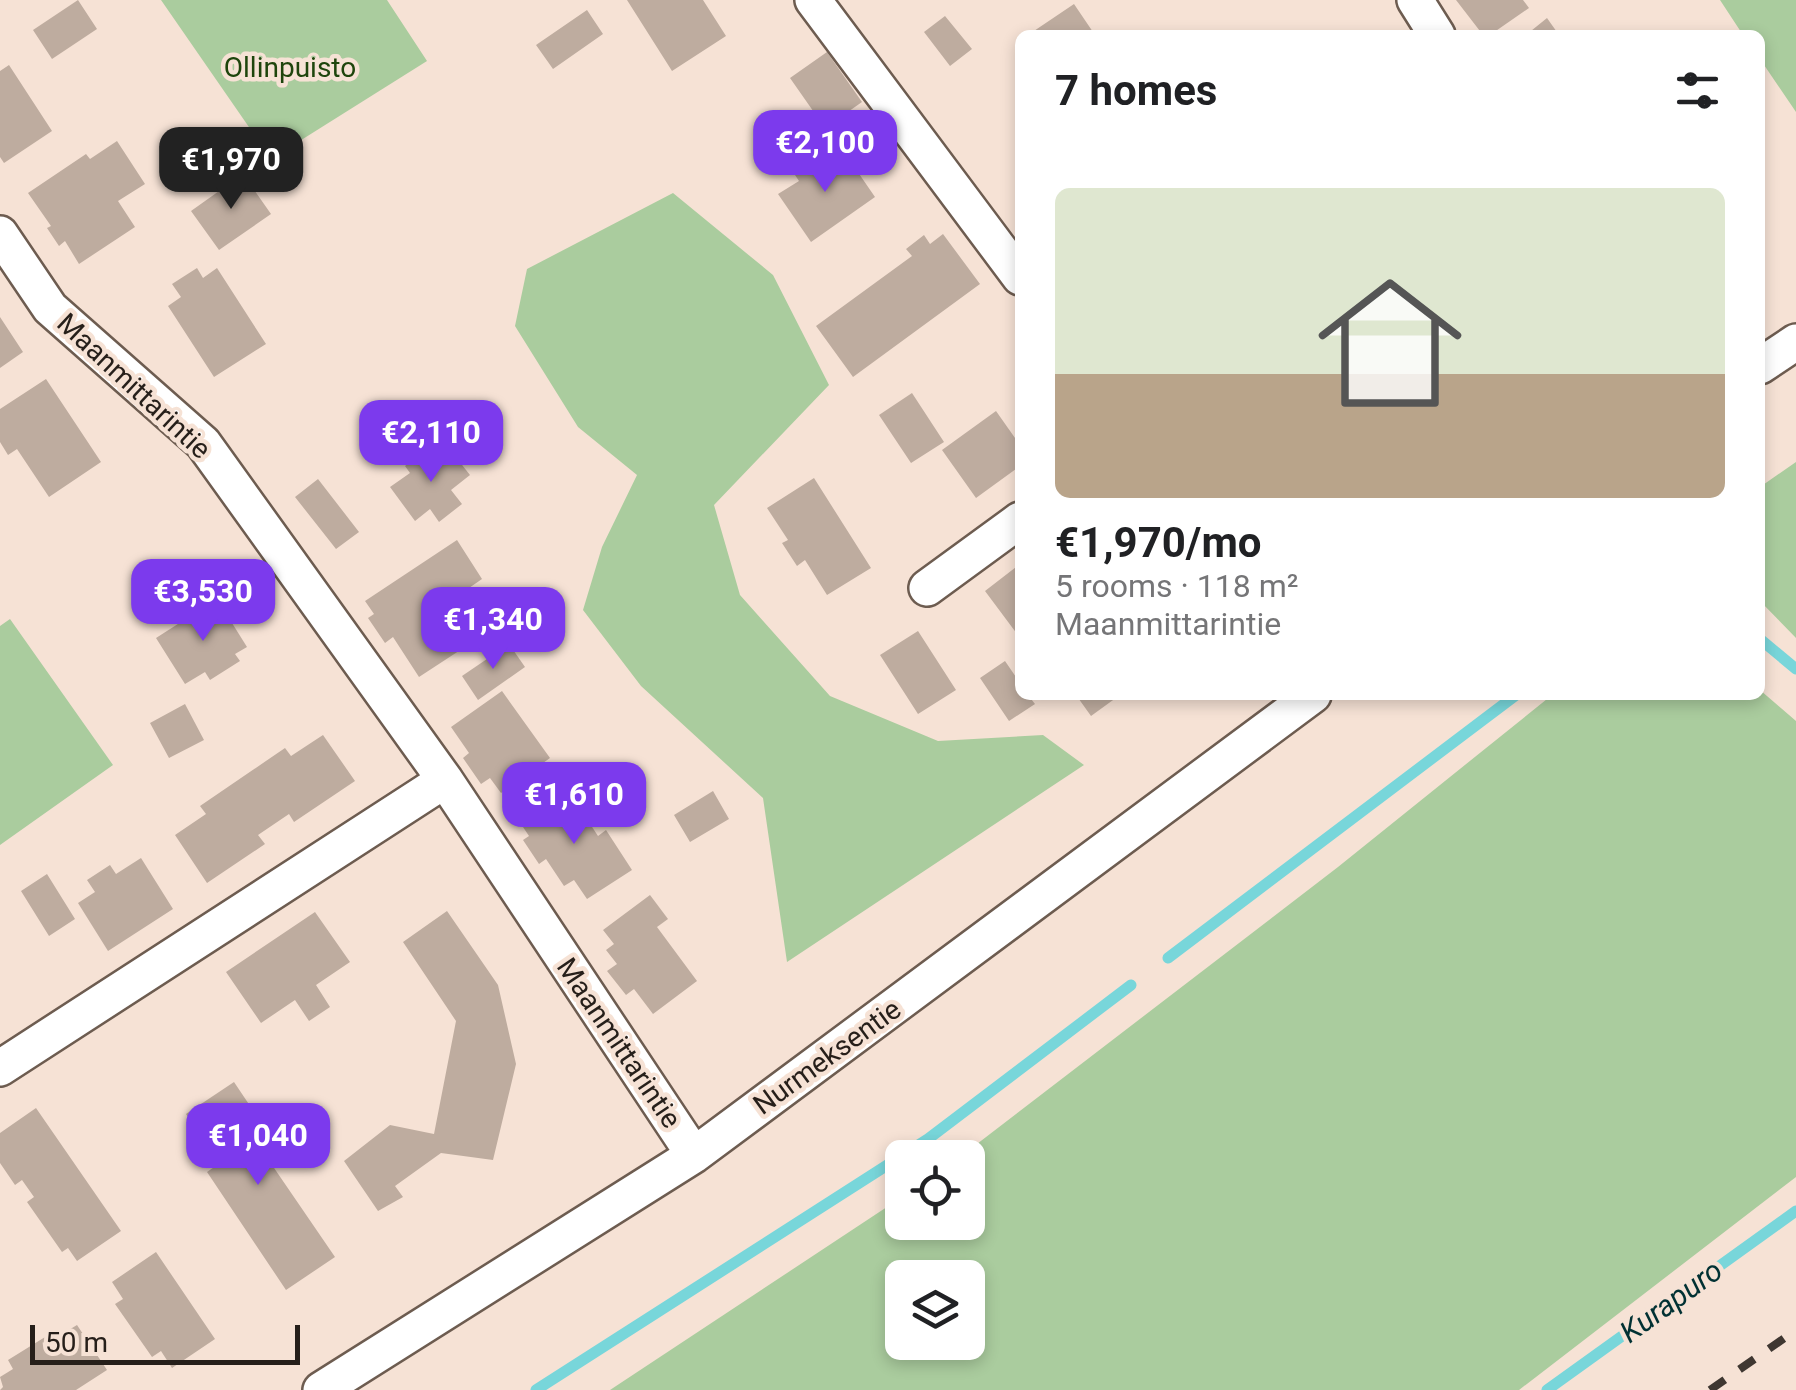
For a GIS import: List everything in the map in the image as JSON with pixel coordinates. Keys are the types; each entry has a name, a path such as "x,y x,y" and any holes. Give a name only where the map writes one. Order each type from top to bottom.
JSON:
{"street":[{"path":"813,0 1015,269"},
{"path":"1414,0 1434,30"},
{"name":"Maanmittarintie","path":"0,234 50,308 203,443 445,780 694,1155"},
{"path":"1765,363 1796,342"},
{"path":"927,588 1015,524"},
{"name":"Nurmeksentie","path":"321,1390 694,1155 1307,700"},
{"path":"0,1068 445,780"}],"green space":[{"name":"Ollinpuisto","path":"161,0 387,0 427,61 271,159"},
{"path":"1720,0 1796,0 1796,112 1765,66 1765,30 1740,30"},
{"path":"673,193 773,275 829,385 714,505 740,595 830,696 938,741 1043,735 1084,765 787,962 763,798 641,686 583,610 602,547 637,475 578,427 515,326 527,269"},
{"path":"1796,462 1796,638 1765,606 1765,484"},
{"path":"10,619 113,765 0,845 0,626"},
{"path":"1765,694 1796,721 1796,1177 1519,1390 610,1390 885,1208 885,1240 985,1240 982,1140 1338,867 1546,700 1765,700"}],"building":[{"path":"78,0 97,29 52,59 33,30"},
{"path":"627,0 703,0 726,36 672,71"},
{"path":"1456,0 1523,0 1529,8 1497,30 1479,30"},
{"path":"1074,4 1092,30 1035,30"},
{"path":"587,10 603,34 553,69 536,45"},
{"path":"945,16 972,49 950,66 924,32"},
{"path":"1547,18 1555,30 1532,30"},
{"path":"827,52 862,102 825,128 790,78"},
{"path":"9,65 52,131 4,163 0,157 0,71"},
{"path":"117,141 145,184 118,201 135,227 79,264 65,241 59,246 47,228 51,226 28,193 86,154 90,159"},
{"path":"844,152 875,197 811,242 778,194 799,181 793,172 814,156 822,168"},
{"path":"243,174 271,214 219,250 191,211"},
{"path":"943,234 980,284 853,377 816,326 912,256 906,249 924,235 930,244"},
{"path":"197,268 203,278 217,268 266,344 214,377 168,306 181,297 172,284"},
{"path":"0,317 23,352 0,368"},
{"path":"46,379 101,462 49,497 17,449 8,455 0,442 0,409"},
{"path":"912,393 944,442 911,463 879,415"},
{"path":"996,411 1015,438 1015,470 976,498 942,450"},
{"path":"447,446 470,475 451,490 462,504 439,522 430,509 415,521 390,487 410,473 405,466 423,452 429,460"},
{"path":"814,478 871,568 827,595 805,560 797,566 782,543 788,540 767,508"},
{"path":"318,479 359,532 336,549 295,497"},
{"path":"457,540 482,579 469,588 478,603 452,620 468,645 419,677 393,637 385,643 368,618 374,614 365,601"},
{"path":"1015,568 1015,631 985,591"},
{"path":"217,599 247,647 235,654 240,661 210,680 205,672 185,684 156,638"},
{"path":"918,631 956,690 918,714 880,655"},
{"path":"509,644 525,667 478,700 462,676"},
{"path":"1005,661 1015,676 1015,700 1032,700 1035,704 1009,721 980,678"},
{"path":"502,691 550,758 501,793 490,778 481,784 463,758 469,753 451,727"},
{"path":"1080,700 1113,700 1091,716"},
{"path":"185,704 204,740 169,758 150,723"},
{"path":"323,735 355,781 294,822 289,814 258,835 265,844 207,883 175,835 206,814 200,806 285,748 291,756"},
{"path":"713,791 729,819 690,842 674,815"},
{"path":"569,792 598,836 606,830 632,870 587,899 574,880 564,886 546,859 539,864 523,840 529,836 521,824"},
{"path":"141,858 173,909 108,951 78,903 95,892 87,880 110,865 116,874"},
{"path":"47,874 75,919 49,936 21,891"},
{"path":"650,895 668,919 657,927 697,981 653,1014 634,989 626,995 607,971 617,964 606,950 614,944 603,930"},
{"path":"447,911 498,985 516,1064 493,1160 441,1153 395,1186 403,1197 378,1211 344,1161 390,1125 434,1134 456,1021 403,942"},
{"path":"315,912 350,962 316,985 330,1007 309,1021 295,1000 261,1023 226,972"},
{"path":"234,1082 271,1137 259,1146 335,1257 286,1290 207,1172 220,1163 186,1114"},
{"path":"36,1108 121,1231 77,1261 68,1248 62,1252 27,1202 34,1197 22,1180 15,1185 0,1163 0,1133"},
{"path":"156,1252 215,1339 172,1368 161,1351 152,1357 115,1304 123,1299 112,1282"},
{"path":"77,1325 107,1370 76,1390 0,1390 0,1377 13,1369 8,1360 58,1329 62,1334"}],"waterway":[{"path":"1765,643 1796,669"},
{"path":"1168,958 1509,700"},
{"path":"536,1390 928,1139 1131,985"},
{"name":"Kurapuro","path":"1547,1390 1796,1211"}],"railway":[{"path":"1710,1390 1796,1330"}]}
